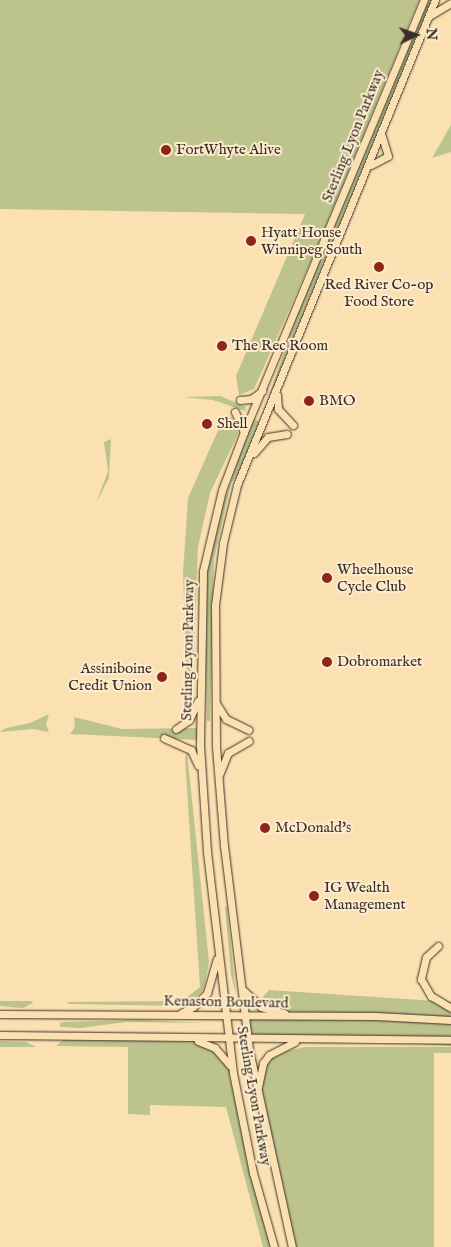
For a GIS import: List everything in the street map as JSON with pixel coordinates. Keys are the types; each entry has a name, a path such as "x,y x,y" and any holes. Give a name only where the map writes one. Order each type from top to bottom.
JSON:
{"main road":[{"name":"Sterling Lyon Parkway","path":"274,1247 253,1173 233,1072 218,954 201,776 200,696 203,571 219,499 244,432 424,0"},
{"name":"Sterling Lyon Parkway","path":"292,1247 257,1093 245,1015 218,780 215,700 215,605 223,543 244,468 280,384 435,0"},
{"path":"428,19 437,9 451,3"},
{"path":"367,169 378,159 388,156 381,134"},
{"path":"280,384 276,402 283,416 293,425"},
{"path":"240,400 251,398 262,391"},
{"path":"235,412 244,432"},
{"path":"244,468 263,440 288,434"},
{"path":"176,729 189,720 200,696"},
{"path":"215,700 226,719 249,730"},
{"path":"164,738 191,750 201,776"},
{"path":"218,780 228,753 249,741"},
{"path":"438,946 426,957 422,979 431,996 451,1008"},
{"path":"177,1015 193,1007 207,993 218,954"},
{"path":"243,990 261,1007 294,1016"},
{"name":"Kenaston Boulevard","path":"0,1014 245,1015 451,1020"},
{"path":"0,1034 229,1039 451,1040"},
{"path":"190,1038 215,1048 226,1057 233,1072"},
{"path":"257,1093 261,1072 269,1055 302,1039"}],"green space":[{"name":"FortWhyte Alive","path":"0,0 419,0 317,247 254,389 239,395 236,376 305,214 0,209"},
{"path":"428,0 432,0 267,402 297,314"},
{"path":"451,125 451,152 432,158"},
{"path":"220,396 246,407 245,411 213,400 183,397"},
{"path":"228,415 235,422 238,434 210,493 198,547 192,707 188,717 183,573 188,498 224,417"},
{"path":"251,418 263,423 244,468 231,483 214,559 210,721 207,721 204,614 207,572 213,535"},
{"path":"111,439 109,478 96,503 108,471 104,442"},
{"path":"49,714 46,724 49,732 33,729 0,732 6,728 30,723"},
{"path":"74,717 122,729 194,728 200,730 200,740 70,734 75,727"},
{"path":"187,752 209,962 204,988 194,1000 180,1006 70,1004 66,1002 182,1001 200,987 185,759"},
{"path":"225,907 227,907 236,995 231,974"},
{"path":"269,990 451,1002 451,1046 350,1039 248,1039 245,1015 292,1016 255,1006"},
{"path":"0,1001 32,1001 33,1003 23,1008 0,1006"},
{"path":"140,1020 208,1023 126,1022 81,1028 60,1027 60,1023 64,1022"},
{"path":"190,1038 215,1048 233,1073 253,1173 274,1247 263,1247 226,1107 150,1105 150,1115 128,1114 128,1047 56,1046 63,1040"},
{"path":"0,1041 26,1042 36,1047 0,1047"},
{"path":"305,1047 451,1047 451,1053 434,1053 434,1247 292,1247 257,1093 269,1055"}],"place":[{"name":"FortWhyte Alive","path":"166,150"},
{"name":"Hyatt House Winnipeg South","path":"251,241"},
{"name":"Red River Co-op Food Store","path":"379,267"},
{"name":"The Rec Room","path":"222,346"},
{"name":"BMO","path":"309,401"},
{"name":"Shell","path":"207,424"},
{"name":"Wheelhouse Cycle Club","path":"327,578"},
{"name":"Dobromarket","path":"327,662"},
{"name":"Assiniboine Credit Union","path":"162,677"},
{"name":"McDonald's","path":"265,828"},
{"name":"IG Wealth Management","path":"314,896"}]}
